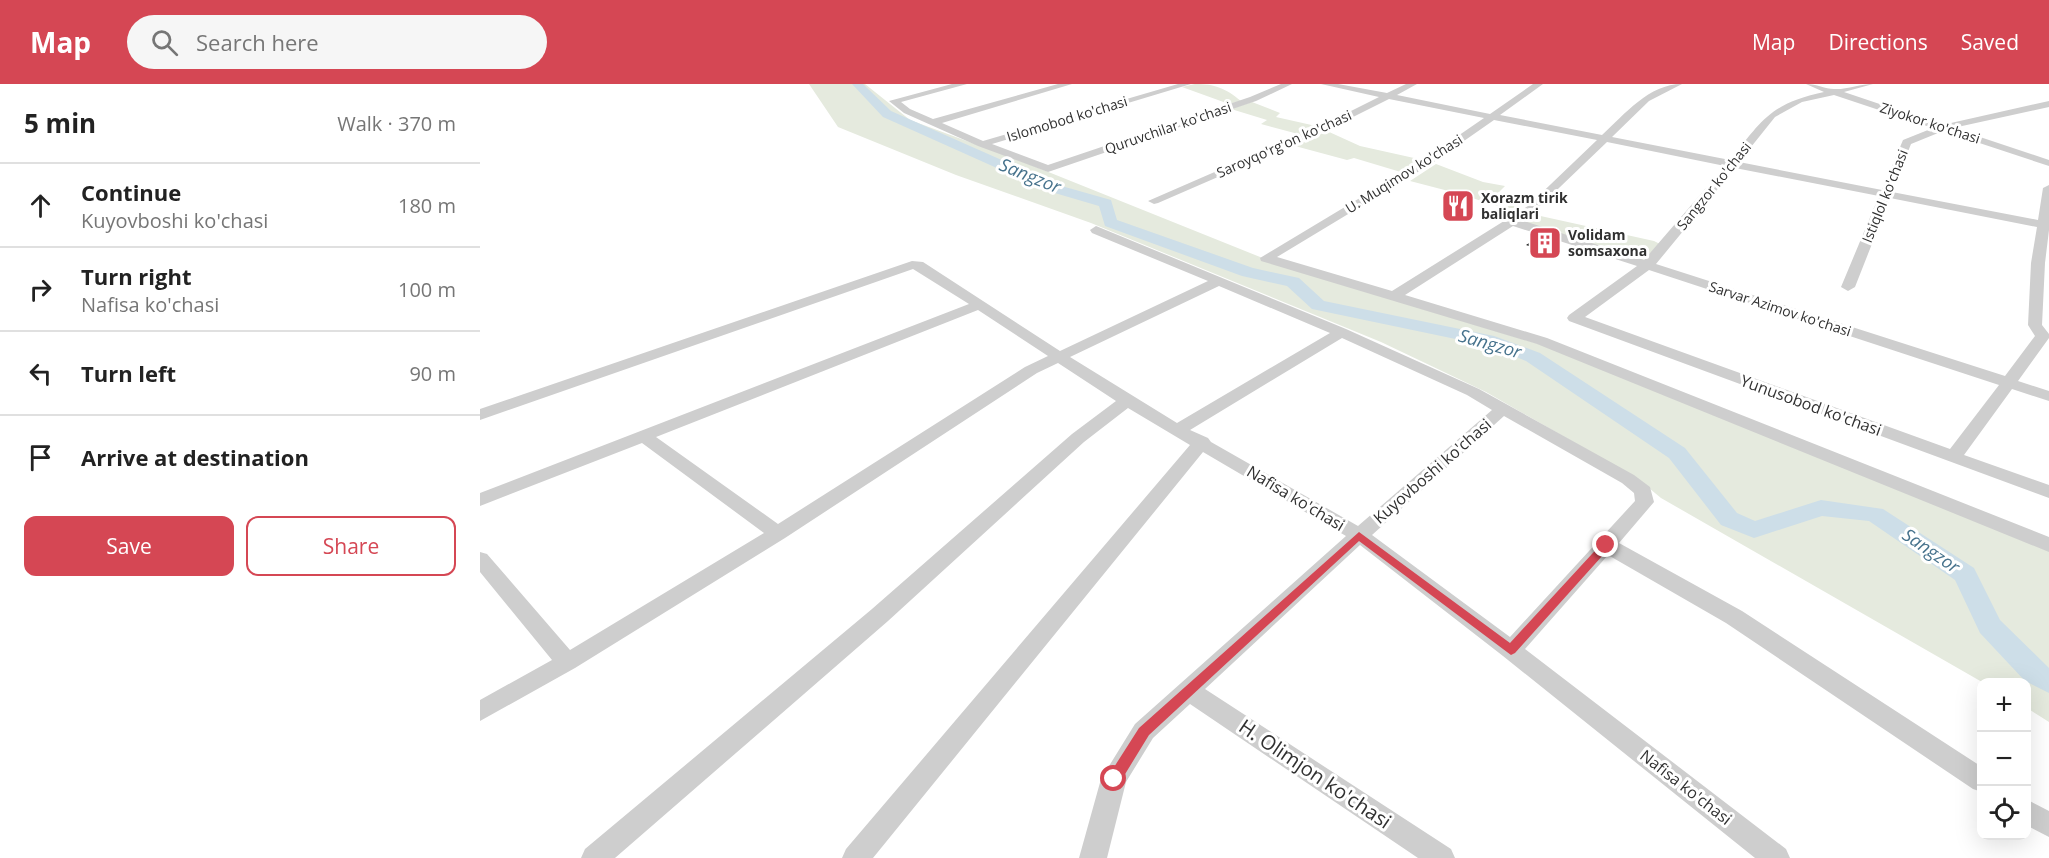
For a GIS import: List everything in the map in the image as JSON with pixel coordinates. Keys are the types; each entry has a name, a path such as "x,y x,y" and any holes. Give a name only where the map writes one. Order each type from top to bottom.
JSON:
{"street":[{"path":"963,84 894,101 907,111 982,144"},
{"path":"933,122 1068,84"},
{"name":"Islomobod ko'chasi","path":"982,144 1187,84"},
{"name":"Quruvchilar ko'chasi","path":"982,144 1048,169 1253,99 1288,84"},
{"path":"1325,84 2043,225"},
{"name":"Saroyqo'rg'on ko'chasi","path":"1154,201 1328,126 1413,84"},
{"name":"U. Muqimov ko'chasi","path":"1394,296 1266,258 1427,162 1539,84"},
{"path":"1394,296 1532,208 1646,99 1678,84"},
{"name":"Ziyokor ko'chasi","path":"1810,84 2049,163"},
{"name":"Sangzor ko'chasi","path":"1574,318 1647,266 1772,115 1799,100 1869,84"},
{"name":"Istiqlol ko'chasi","path":"1848,287 1907,142 1944,127 2049,104"},
{"path":"1953,457 2043,336 2044,331 2035,325 2044,264 2043,225 2049,188"},
{"name":"Sarvar Azimov ko'chasi","path":"1510,221 2049,396"},
{"path":"1096,230 1341,332 1473,392 1628,479 1643,490 1645,502 1511,650"},
{"name":"Nafisa ko'chasi","path":"480,415 906,267 918,265 977,306 1062,357 1127,401 1202,442 1359,535 1511,650 1776,858"},
{"path":"480,711 567,662 778,533 1031,370 1219,281"},
{"path":"1394,296 1542,341 1773,436 2049,545"},
{"path":"480,500 977,306"},
{"name":"Yunusobod ko'chasi","path":"1574,318 2049,492"},
{"path":"1179,429 1341,332"},
{"path":"595,858 880,615 1078,438 1127,401"},
{"name":"Kuyovboshi ko'chasi","path":"1093,858 1114,779 1144,731 1359,535 1503,410"},
{"path":"643,436 778,533"},
{"path":"856,858 1202,442"},
{"path":"1606,545 1734,617 1977,778"},
{"path":"480,559 567,662"},
{"name":"H. Olimjon ko'chasi","path":"1189,691 1441,858"},
{"path":"2031,813 2049,825"}],"shaded area":[{"path":"809,84 865,84 910,120 1026,163 1285,267 1542,345 2049,549 2049,722 2031,711 2031,678 1977,679 1661,498 1638,479 1486,392 1381,342 1091,223 956,175 838,127"},
{"path":"1195,84 1220,88 1241,101 1229,104 1182,87"},
{"path":"1252,102 1280,113 1276,117 1316,126 1302,135 1261,124 1267,120 1231,109"},
{"path":"1327,131 1360,146 1423,160 1404,173 1354,158 1347,160 1295,146"},
{"path":"1436,164 1483,182 1505,186 1496,195 1527,201 1515,212 1410,181"},
{"path":"1536,215 1660,244 1641,262 1522,223"}],"building":[{"name":"Volidam somsaxona","path":"1539,237 1559,243 1546,252 1526,245"}],"waterway":[{"name":"Sangzor","path":"857,84 887,114 1053,188 1106,203 1110,223 1248,272 1293,282 1318,305 1494,342 1533,357 1677,453 1729,519 1754,530 1821,508 1875,514 1965,574 1990,626 2035,673 2049,682"}],"place":[{"name":"Xorazm tirik baliqlari","path":"1458,206"},
{"name":"Volidam somsaxona","path":"1545,243"}],"route":[{"path":"1114,779 1144,731 1359,535 1511,650 1606,545"}]}
